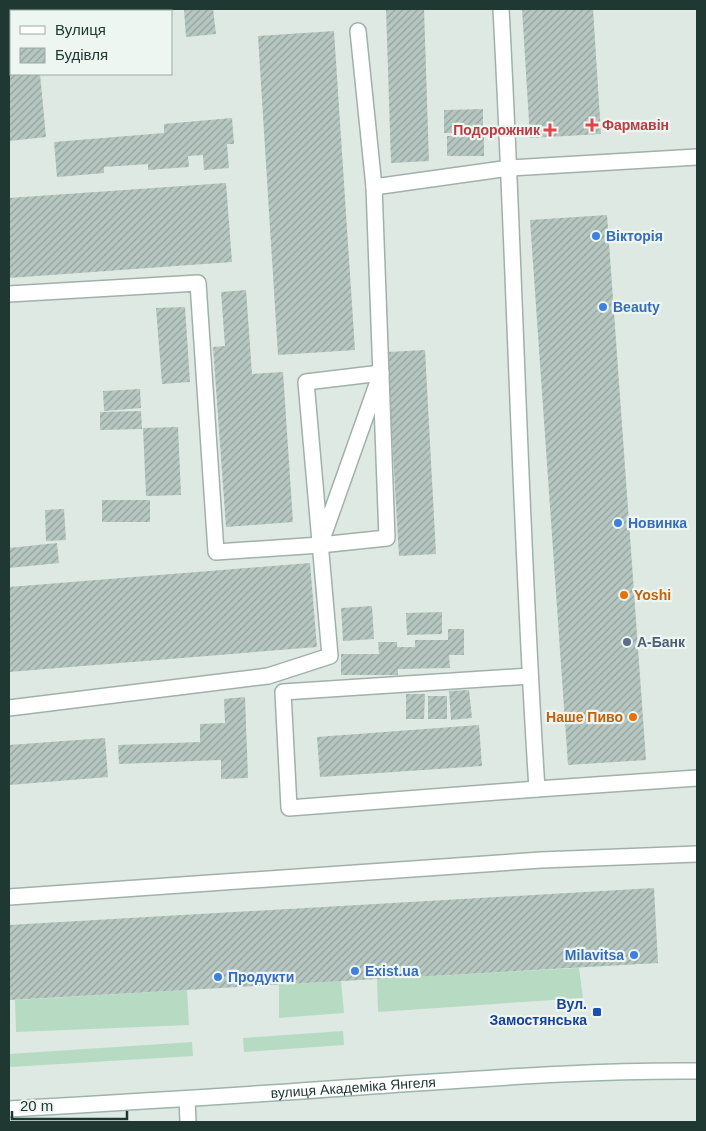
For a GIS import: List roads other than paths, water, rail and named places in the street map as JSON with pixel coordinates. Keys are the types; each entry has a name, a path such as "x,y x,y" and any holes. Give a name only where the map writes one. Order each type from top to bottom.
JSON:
{"main road":[{"path":"501,9 510,168 530,676 537,789"},
{"path":"9,294 198,283 216,552 320,545 387,538 374,186 358,30"},
{"path":"374,186 510,168 697,157"},
{"path":"9,708 268,676 330,656 306,382 381,373"},
{"path":"320,545 381,373"},
{"path":"268,676 283,692 289,808 697,778"},
{"path":"283,692 530,676"},
{"path":"9,897 540,860 697,854"},
{"name":"вулиця Академіка Янгеля","path":"9,1109 636,1070 697,1071"},
{"path":"187,1099 188,1122"}],"place":[{"name":"Фармавін","path":"592,125"},
{"name":"Подорожник","path":"550,130"},
{"name":"Вікторія","path":"596,236"},
{"name":"Beauty","path":"603,307"},
{"name":"Новинка","path":"618,523"},
{"name":"Yoshi","path":"624,595"},
{"name":"А-Банк","path":"627,642"},
{"name":"Наше Пиво","path":"633,717"},
{"name":"Milavitsa","path":"634,955"},
{"name":"Exist.ua","path":"355,971"},
{"name":"Продукти","path":"218,977"},
{"name":"Вул. Замостянська","path":"597,1012"}]}
